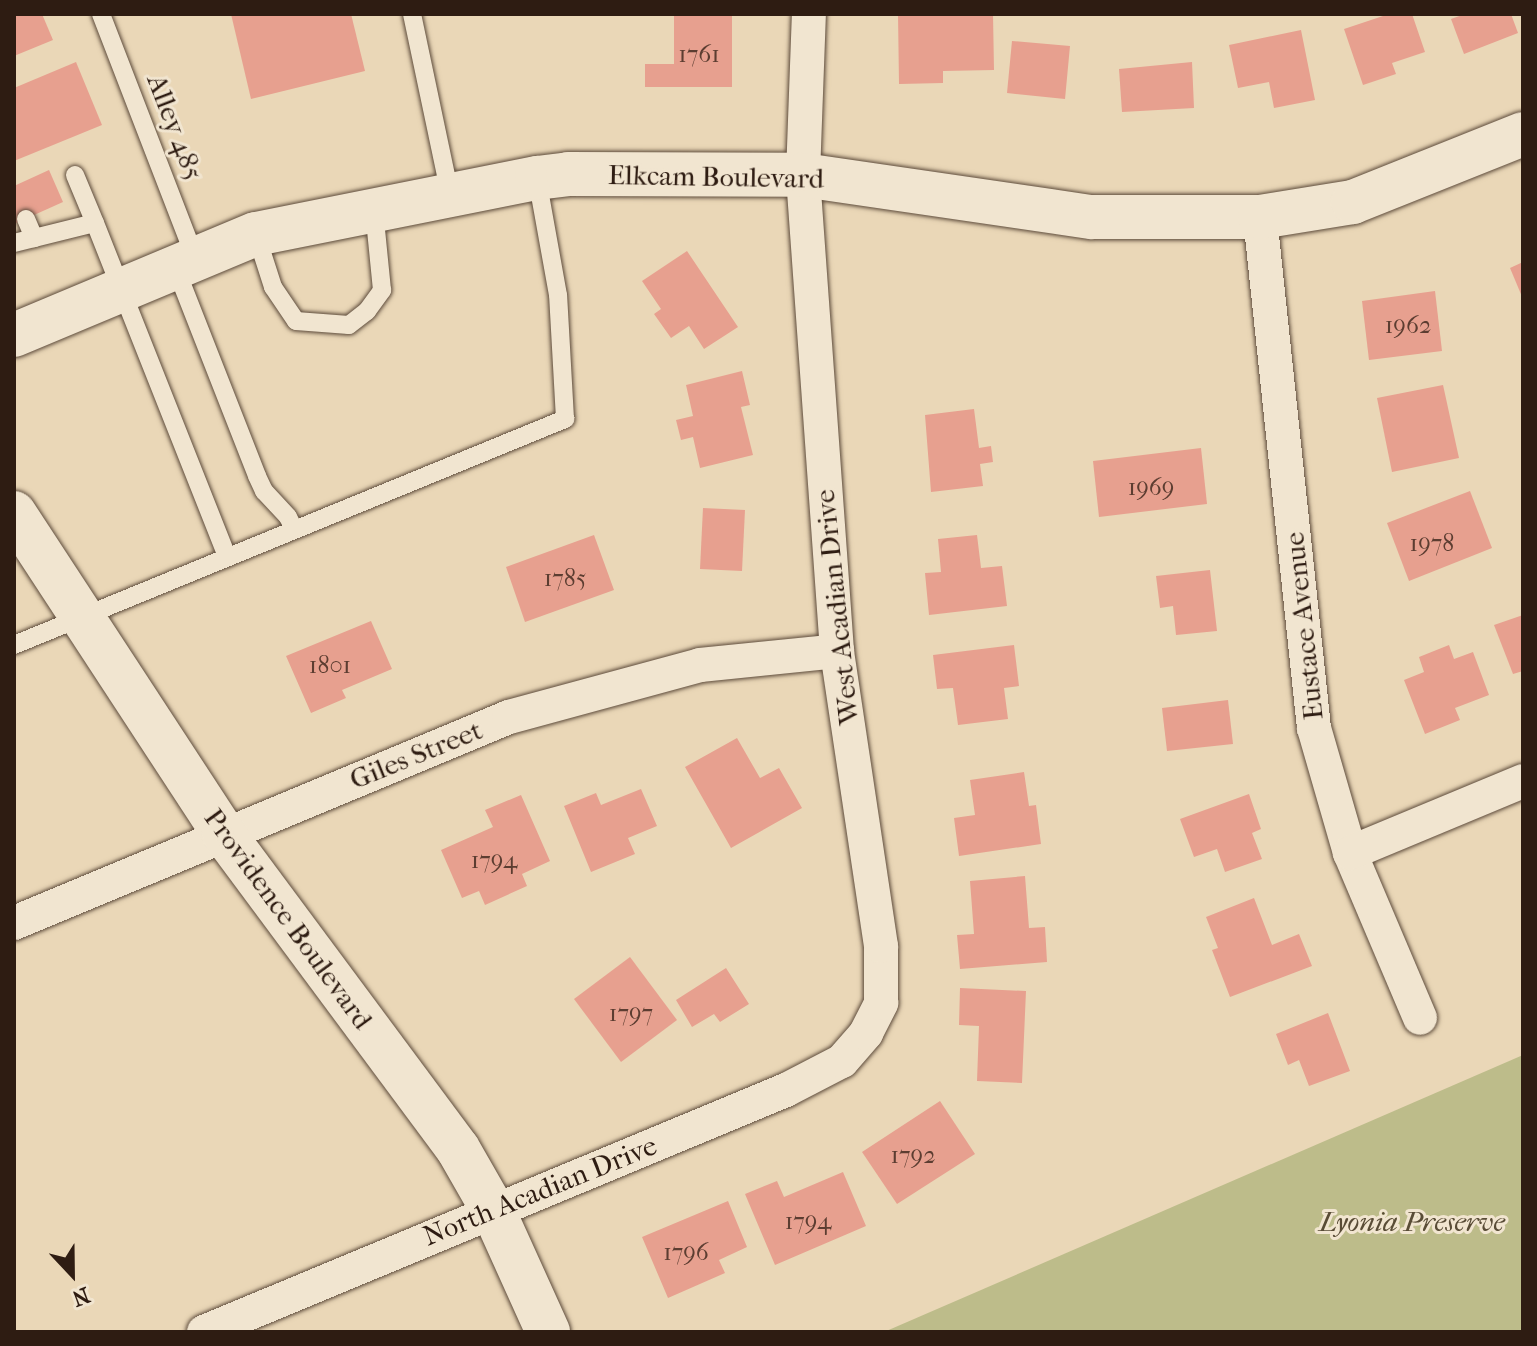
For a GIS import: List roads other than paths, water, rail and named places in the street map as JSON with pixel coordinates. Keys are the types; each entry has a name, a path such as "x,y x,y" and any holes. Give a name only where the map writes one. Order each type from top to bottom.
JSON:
{"street":[{"name":"West Acadian Drive","path":"809,14 803,175 837,651 881,946 881,1003 866,1033"},
{"name":"Elkcam Boulevard","path":"14,335 256,234 537,178 568,174 803,175 1092,217 1260,217 1353,202 1523,134"},
{"name":"Eustace Avenue","path":"1260,217 1314,728 1350,853 1420,1018"},
{"name":"Providence Boulevard","path":"17,531 80,616 224,834 458,1149 493,1210 548,1332"},
{"name":"Giles Street","path":"14,923 509,717 700,665 837,651"},
{"path":"1350,853 1523,781"},
{"name":"North Acadian Drive","path":"204,1332 786,1090 842,1061 866,1033"}],"lane":[{"name":"Alley 485","path":"101,14 257,476 294,529"},
{"path":"412,14 450,194"},
{"path":"75,175 124,290 227,556"},
{"path":"14,645 565,419 558,295 537,178"},
{"path":"256,234 273,287 296,321 349,325 367,311 382,290 374,210"},
{"path":"26,219 34,238"},
{"path":"14,243 95,223"}],"park label":[{"name":"Lyonia Preserve","path":"1412,1222"}]}
